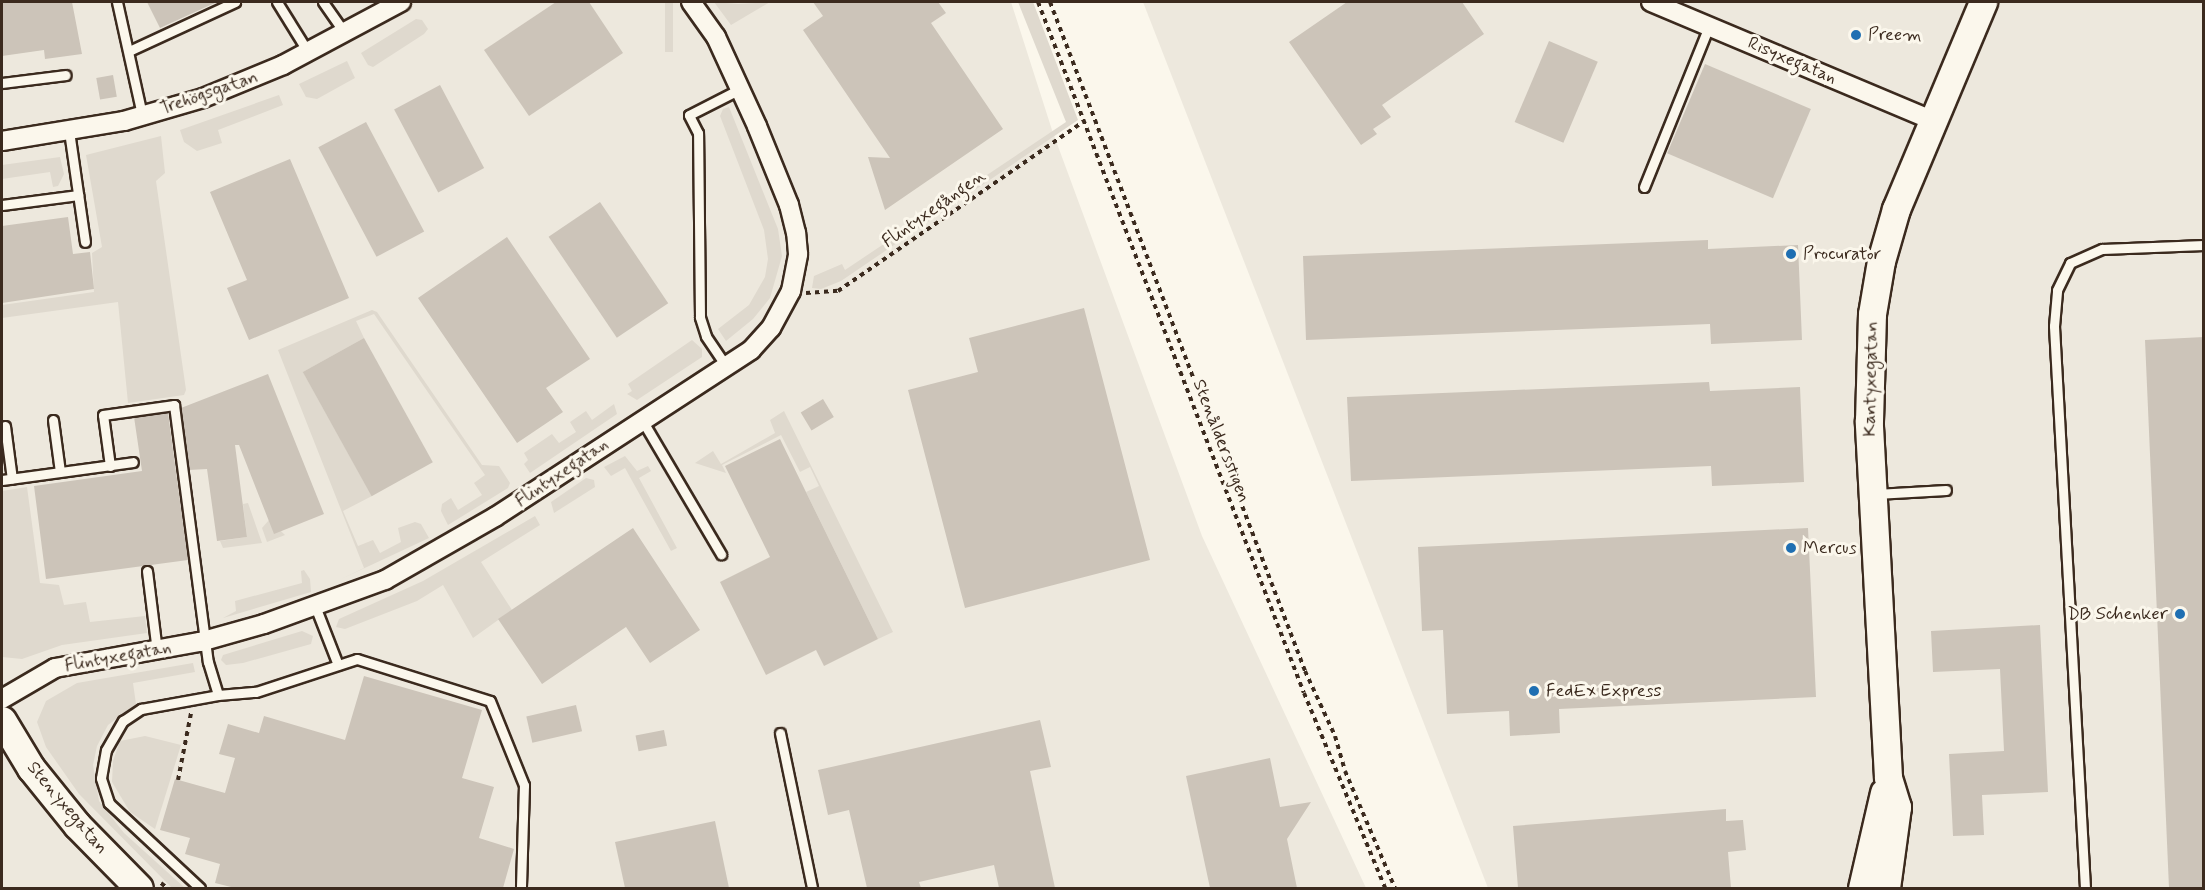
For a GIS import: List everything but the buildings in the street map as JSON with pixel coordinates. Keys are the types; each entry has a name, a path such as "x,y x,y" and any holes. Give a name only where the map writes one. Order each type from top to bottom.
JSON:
{"street":[{"name":"Trehögsgatan","path":"2,141 69,131 142,116 203,98 308,52 401,2"},
{"name":"Flintyxegatan","path":"2,699 55,668 207,640 315,606 385,580 438,552 751,350 771,328 791,291 798,254 789,205 740,89 716,37 691,2"},
{"name":"Risyxegatan","path":"1651,2 1932,120"},
{"name":"Kantyxegatan","path":"1886,888 1897,807 1888,777 1868,371 1872,314 1881,261 1896,209 1983,2"},
{"name":"Stenyxegatan","path":"2,720 44,785 139,888"},
{"name":"Kantyxegatan","path":"1862,888 1888,777"}],"lane":[{"path":"117,2 142,116"},
{"path":"129,51 235,2"},
{"path":"277,2 308,52"},
{"path":"323,2 345,33"},
{"path":"1644,187 1708,26"},
{"path":"2,83 66,75"},
{"path":"726,366 706,336 700,317 698,132 689,115 740,89"},
{"path":"69,131 85,242"},
{"path":"2,205 78,195"},
{"path":"2085,888 2054,326 2057,290 2070,263 2102,249 2204,245"},
{"path":"110,466 103,415 174,405 207,640 218,695"},
{"path":"52,420 60,472"},
{"path":"642,420 721,554"},
{"path":"5,426 12,478"},
{"path":"2,480 133,462"},
{"path":"1874,494 1946,490"},
{"path":"147,571 157,651"},
{"path":"315,606 338,665"},
{"path":"200,888 109,803 101,778 106,750 123,721 141,709 218,695 256,692 357,660 490,700 524,785 521,888"},
{"path":"780,733 812,888"}],"path":[{"name":"Stenåldersstigen","path":"1038,2 1304,693 1385,888"},
{"path":"1050,2 1305,671 1335,736 1342,763 1395,888"},
{"name":"Flintyxegången","path":"791,291 815,295 838,291 1084,121"},
{"path":"178,780 194,699"}],"shaded area":[{"path":"2,2 1011,2 1052,130 1202,536 1366,888 2,888"},
{"path":"665,2 673,2 673,52 665,52"},
{"path":"714,2 738,4 770,2 731,25"},
{"path":"1018,2 1033,2 1078,120 841,281 821,289 812,288 814,276 842,264 845,270 1066,122"},
{"path":"1143,2 2203,2 2203,888 1488,888"},
{"path":"416,19 422,20 428,29 424,34 373,67 368,65 361,53"},
{"path":"347,61 355,78 317,99 306,97 299,84"},
{"path":"279,95 283,105 218,130 222,143 197,151 184,142 180,130"},
{"path":"729,107 778,229 782,256 770,298 753,319 726,341 718,329 749,305 765,277 768,259 764,230 720,116 723,109"},
{"path":"161,136 165,173 156,181 186,390 184,395 128,403 118,302 2,318 2,305 94,292 92,253 102,247 86,155"},
{"path":"60,157 64,174 58,186 53,187 50,172 2,179 2,165"},
{"path":"372,310 377,312 482,465 499,466 510,483 508,488 448,525 441,511 442,504 451,498 458,510 482,495 474,483 485,475 374,314 356,321 364,338 303,372 372,496 343,511 358,546 373,540 380,553 401,542 398,528 415,522 421,524 429,538 339,580 364,568 278,350"},
{"path":"692,340 702,349 702,357 637,400 627,394 632,391 628,384"},
{"path":"614,404 617,414 530,473 524,464 528,460 524,453 552,434 559,443 576,432 570,422 586,411 592,420"},
{"path":"784,411 893,632 878,639 806,492 819,486 810,467 800,472 781,435 722,465 726,473 695,463 713,451 721,464 775,433 770,420"},
{"path":"625,456 637,471 648,466 651,471 639,478 677,548 671,551 625,468 611,476 604,467"},
{"path":"586,478 594,480 595,487 554,513 551,502"},
{"path":"27,487 40,583 59,585 64,605 86,602 90,622 145,616 147,633 62,645 22,659 2,657 2,491"},
{"path":"248,503 262,543 223,548 220,541 247,537 243,504"},
{"path":"535,516 540,525 481,562 512,610 473,638 443,585 417,601 345,629 336,627 339,619 423,581"},
{"path":"269,520 285,535 267,542 262,528"},
{"path":"304,570 310,579 311,592 223,618 236,611 235,601 302,583 301,571"},
{"path":"302,631 313,636 311,644 243,663 226,665 221,660 223,655"},
{"path":"193,663 195,672 133,683 136,704 108,725 97,746 93,765 99,801 124,833 185,888 172,888 79,794 46,747 37,722 46,701 77,683"},
{"path":"145,736 181,745 155,829 130,812 112,782 113,761 120,741"}],"place":[{"name":"Preem","path":"1856,35"},
{"name":"Procurator","path":"1791,254"},
{"name":"Mercus","path":"1791,548"},
{"name":"DB Schenker","path":"2180,614"},
{"name":"FedEx Express","path":"1534,691"}]}
